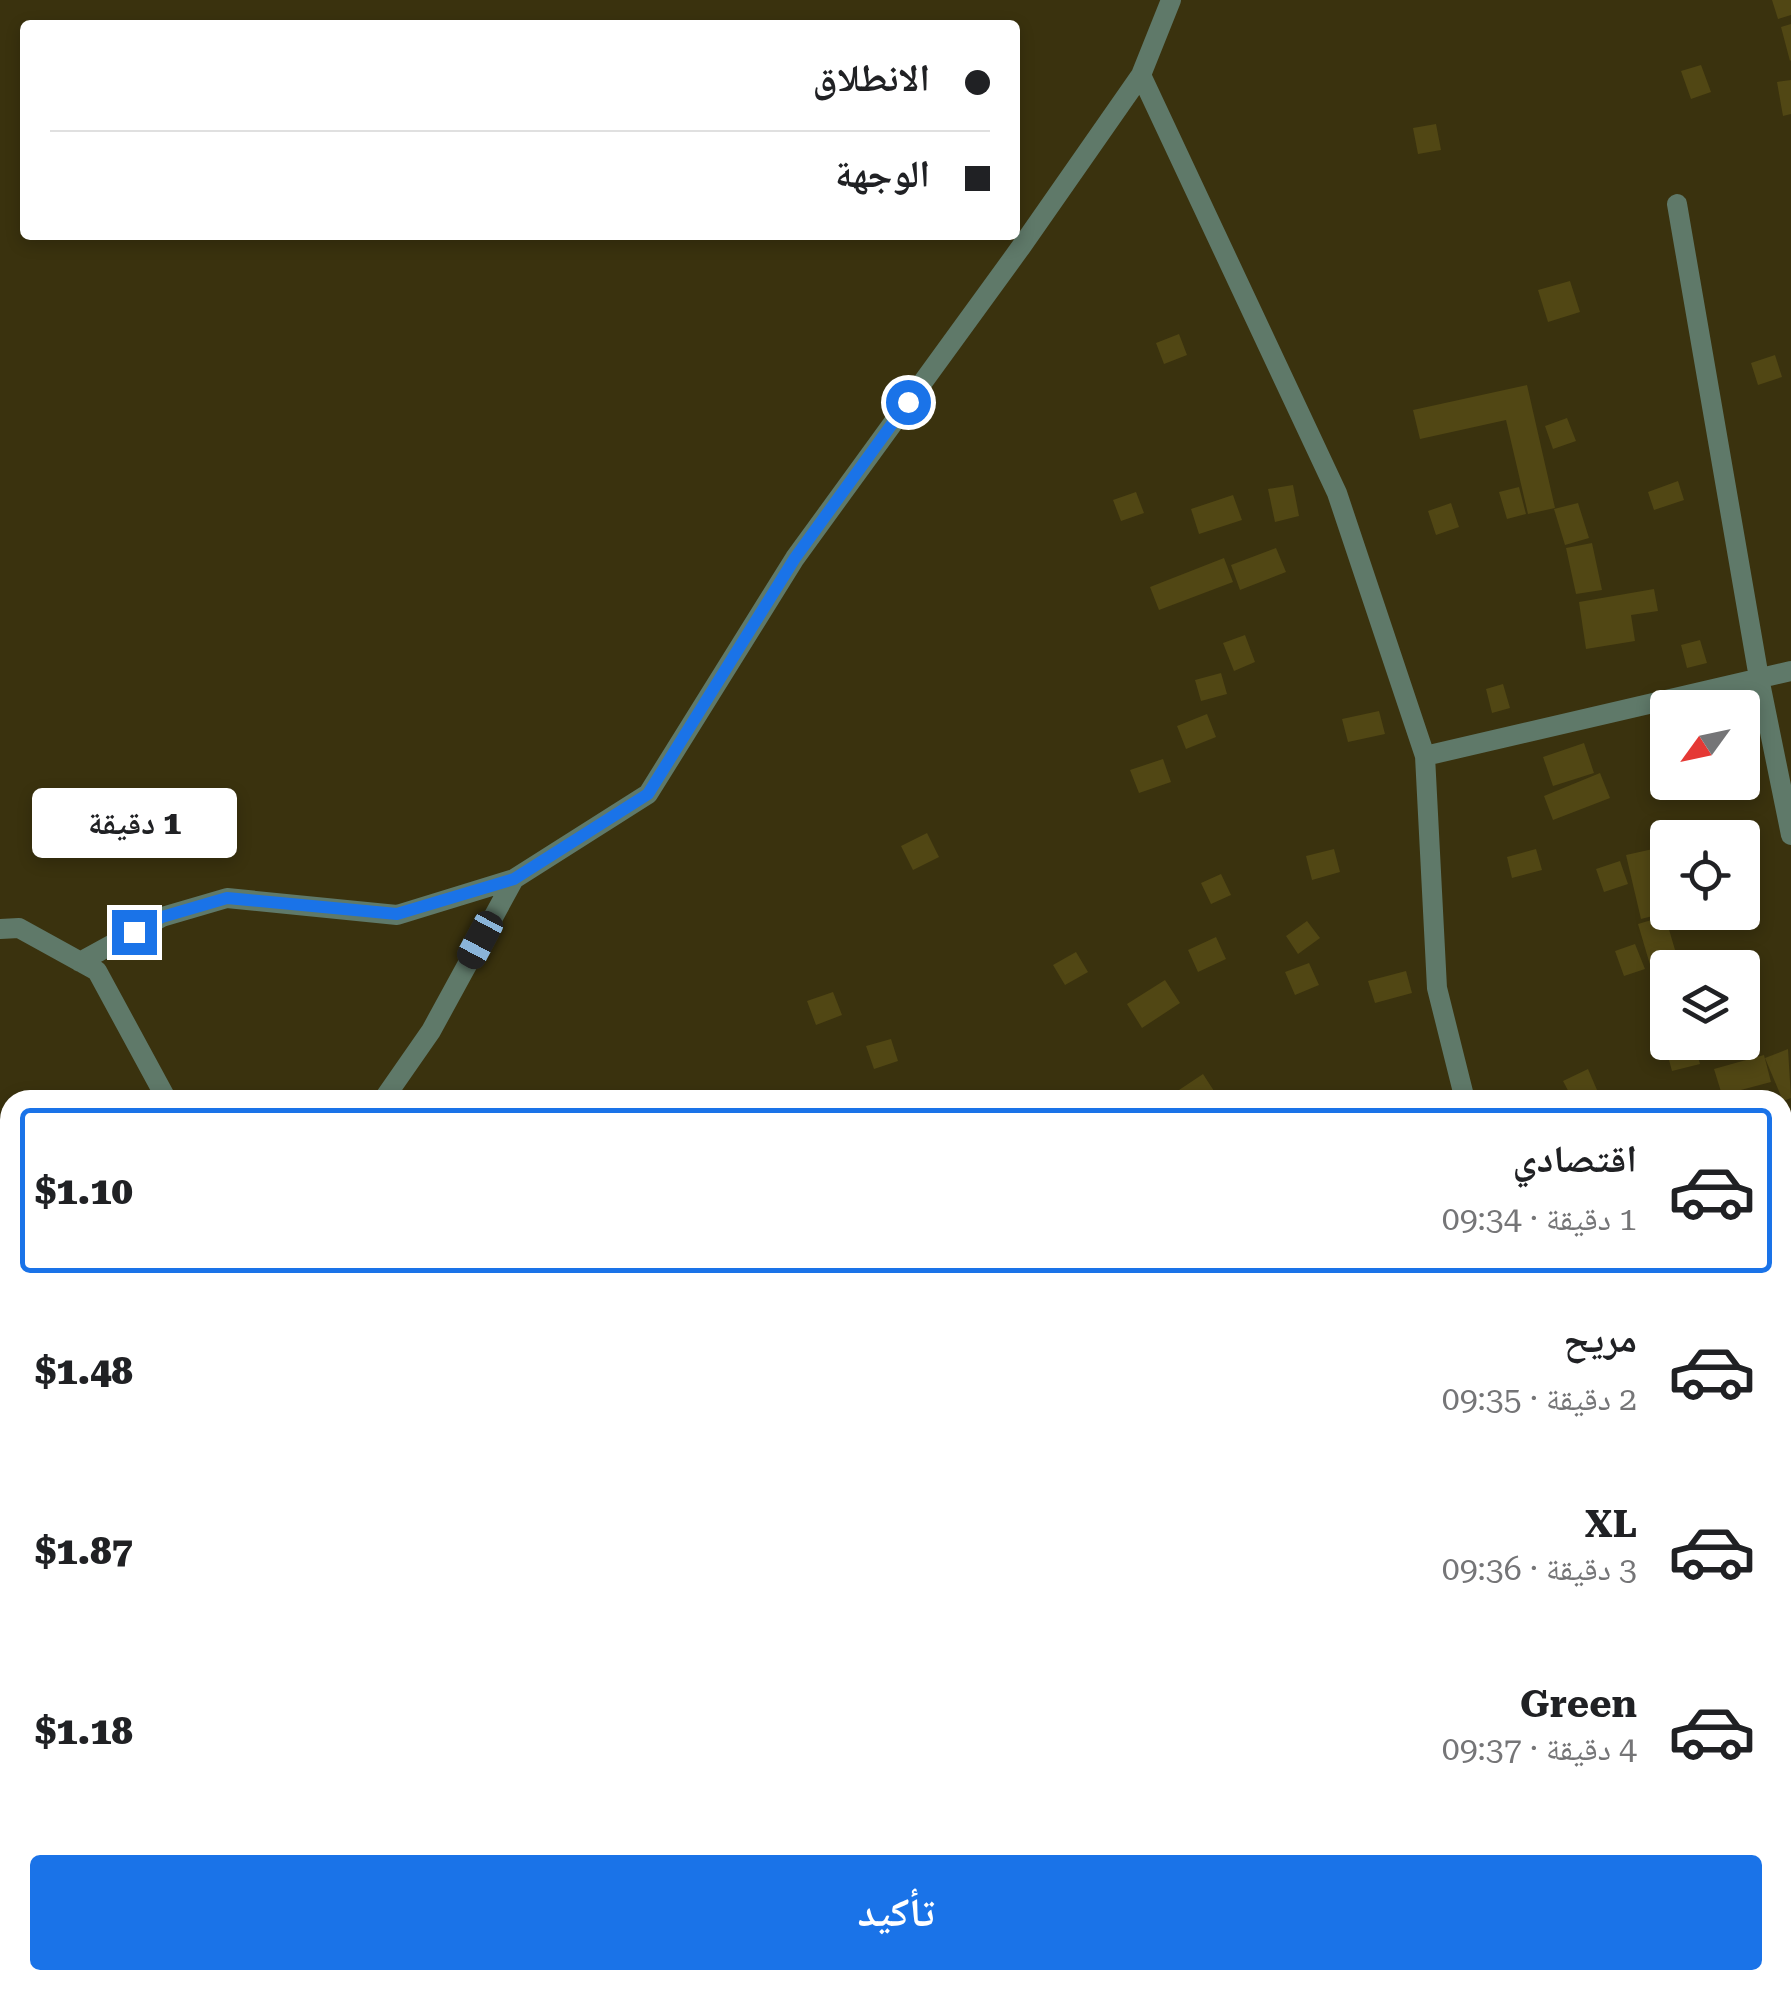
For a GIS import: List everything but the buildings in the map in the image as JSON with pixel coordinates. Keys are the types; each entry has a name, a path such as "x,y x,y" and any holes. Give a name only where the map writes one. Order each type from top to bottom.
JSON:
{"street":[{"path":"80,962 162,917 227,898 397,914 514,879 648,794 795,558 1141,75 1171,0"},
{"path":"1141,75 1337,493 1426,756 1437,988 1462,1090"},
{"path":"1677,204 1791,836"},
{"path":"1426,756 1791,671"},
{"path":"389,1090 431,1031 514,879"},
{"path":"0,929 19,928 97,971 162,1090"}],"route":[{"path":"134,932 162,917 227,898 397,914 514,879 648,794 795,558 908,402"}]}
